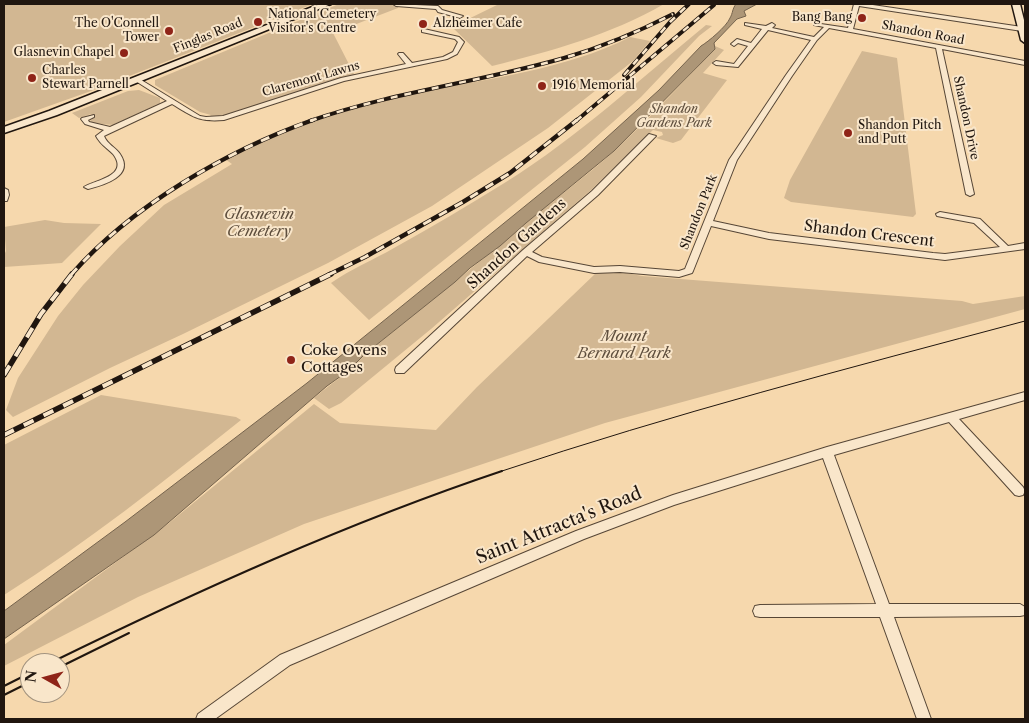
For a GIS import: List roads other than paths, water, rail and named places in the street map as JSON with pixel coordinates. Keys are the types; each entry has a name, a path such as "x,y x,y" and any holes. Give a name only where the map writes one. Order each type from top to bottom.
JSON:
{"main road":[{"name":"Finglas Road","path":"4,130 327,4"},
{"path":"1016,4 1025,40"},
{"name":"Finglas Road","path":"4,126 100,94"}],"street":[{"path":"396,4 438,8 440,11 460,16"},
{"path":"850,30 857,4 1022,29"},
{"path":"935,4 935,15"},
{"path":"747,24 769,27 815,39"},
{"name":"Shandon Road","path":"816,24 1025,63"},
{"name":"Shandon Park","path":"526,252 548,261 594,270 620,269 685,274 689,271 710,223 733,160 762,114 815,39 828,26"},
{"path":"716,62 736,66 769,27"},
{"name":"Claremont Lawns","path":"136,79 198,117 206,119 224,118 314,87 445,58 455,53 461,42 457,38 424,31"},
{"path":"734,44 737,41 752,45"},
{"name":"Shandon Drive","path":"939,48 970,194"},
{"path":"401,54 410,65"},
{"path":"88,187 102,184 119,171 120,163 117,155 100,136 108,129 172,101"},
{"path":"92,116 84,119 87,123 108,129"},
{"name":"Shandon Gardens","path":"400,370 526,252 594,192 652,136"},
{"path":"4,190 6,195 4,199"},
{"path":"940,214 978,221 1007,249"},
{"name":"Shandon Crescent","path":"710,223 770,236 945,257 1025,246"},
{"name":"Saint Attracta's Road","path":"203,719 285,660 588,532 673,500 827,452 1025,396"},
{"path":"952,418 1019,491"},
{"path":"827,452 924,719"},
{"path":"760,611 1020,610"}],"tram line":[{"path":"501,471 695,411 1025,321"},
{"path":"70,653 217,584 273,560 387,513 501,471"},
{"path":"70,662 129,633"},
{"path":"4,686 20,678"},
{"path":"4,695 20,687"}],"railway":[{"path":"624,75 670,22 689,4"},
{"path":"576,121 714,5"},
{"path":"312,120 373,102 564,58 620,39 673,14"},
{"path":"71,275 122,226 183,183 248,147 312,120"},
{"path":"328,275 365,257 463,202 510,173 577,120"},
{"path":"4,375 41,314 72,274"},
{"path":"4,435 331,274"}],"place":[{"name":"Bang Bang","path":"862,18"},
{"name":"National Cemetery Visitor's Centre","path":"258,22"},
{"name":"Alzheimer Cafe","path":"423,24"},
{"name":"The O'Connell Tower","path":"169,31"},
{"name":"Glasnevin Chapel","path":"124,53"},
{"name":"Charles Stewart Parnell","path":"32,78"},
{"name":"1916 Memorial","path":"542,86"},
{"name":"Shandon Pitch and Putt","path":"848,133"},
{"name":"Coke Ovens Cottages","path":"291,360"}],"park label":[{"name":"Shandon Gardens Park","path":"674,117"},
{"name":"Glasnevin Cemetery","path":"259,224"},
{"name":"Mount Bernard Park","path":"624,346"}]}
